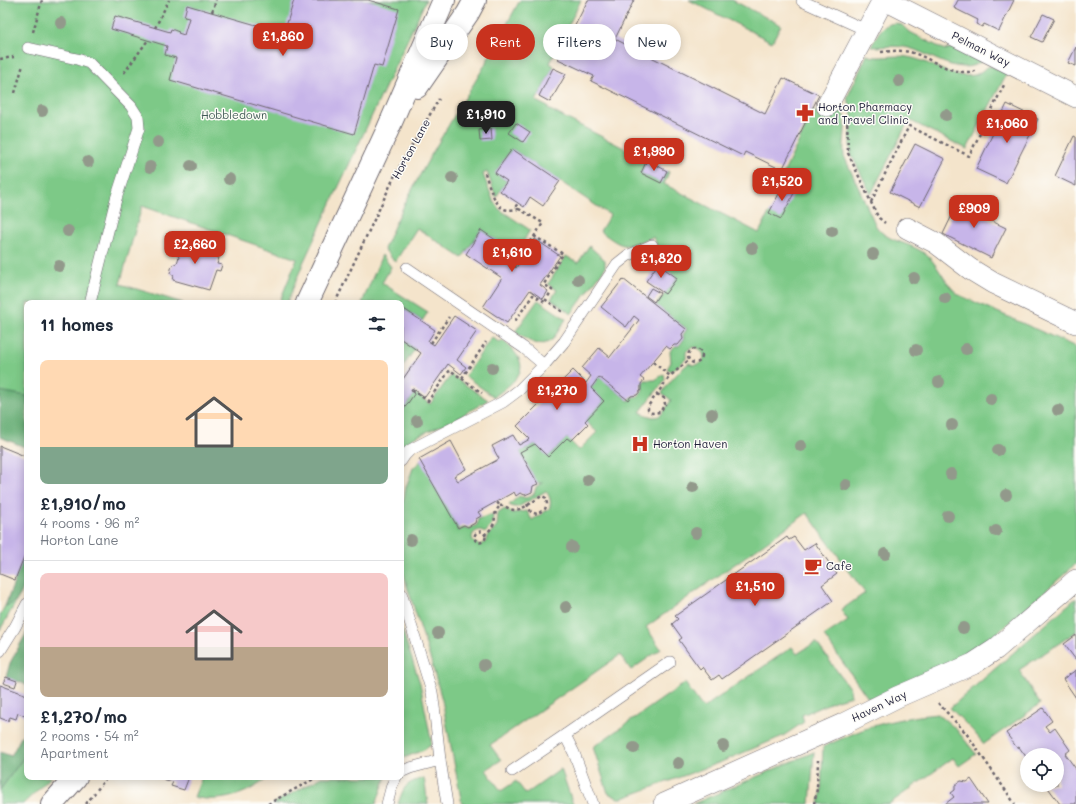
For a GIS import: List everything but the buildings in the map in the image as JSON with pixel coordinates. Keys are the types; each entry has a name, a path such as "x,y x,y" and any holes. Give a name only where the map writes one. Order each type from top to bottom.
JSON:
{"street":[{"path":"308,300 388,129 444,0"},
{"path":"388,129 475,0"},
{"path":"829,100 884,0"},
{"name":"Pelman Way","path":"884,0 1076,97"},
{"path":"907,228 936,243 980,276 1076,323"},
{"name":"Haven Way","path":"664,804 973,664 988,655 1076,580"},
{"path":"52,804 73,780"}],"lane":[{"path":"802,0 862,38"},
{"path":"28,48 89,63 131,106 138,117 139,128 116,199 91,300"},
{"path":"404,456 410,450 499,404 519,390 564,342 617,264 627,256 652,245"},
{"path":"407,268 496,328 524,348 544,365"},
{"path":"404,603 432,692 447,804"},
{"path":"0,651 24,609"},
{"path":"512,771 670,662"},
{"path":"565,735 574,753 593,804"},
{"path":"404,771 440,760"},
{"path":"387,804 394,780"}],"path":[{"path":"155,28 169,0"},
{"path":"212,12 216,0"},
{"path":"862,38 876,52 910,52 952,69 961,71 972,71 979,69 989,61 992,55"},
{"path":"116,90 124,72 148,40"},
{"path":"15,93 24,64"},
{"path":"871,202 909,126 969,156 1014,66"},
{"name":"Horton Lane","path":"336,300 397,171 440,97"},
{"path":"829,100 840,100 845,109 848,122 848,153 879,218 890,224 907,228"},
{"path":"485,173 494,198 501,208 507,210 519,209 543,223 514,267"},
{"path":"518,203 516,206 519,209"},
{"path":"534,236 563,254 544,284 552,290 547,296 546,300"},
{"path":"505,335 534,295 545,302 546,300 578,322"},
{"path":"431,343 459,303"},
{"path":"462,378 496,328"},
{"path":"696,350 700,352 701,358 698,362 695,363 689,360 688,356 691,351 696,350"},
{"path":"656,394 664,398 665,404 660,412 652,413 649,412 648,407 656,394 670,376 689,360"},
{"path":"653,362 670,376"},
{"path":"412,390 428,401 450,370 499,404"},
{"path":"484,535 493,527 496,509 500,506 505,506 514,510 519,509 527,504 542,496 546,498 547,501 545,509 537,514 531,512 527,504"},
{"path":"497,502 500,506"},
{"path":"478,532 484,535 485,540 482,542 477,542 475,540 475,535 478,532"},
{"path":"927,684 936,701 966,733 1015,804"},
{"path":"814,804 817,789 818,756 816,736"},
{"path":"86,804 105,780"},
{"path":"268,804 312,780"}],"green space":[{"name":"Hobbledown","path":"0,0 426,0 304,261 288,300 280,300 297,259 142,206 120,284 173,300 24,300 24,410 0,406"},
{"path":"520,0 581,0 569,24 543,24 543,60 551,60 550,63 554,66 536,101 548,107 548,109 647,160 641,173 661,183 667,171 669,172 664,184 759,233 769,213 794,191 779,183 813,111 825,117 831,105 840,110 845,121 844,156 876,226 880,231 891,238 921,251 932,261 948,284 959,295 1076,347 1076,564 993,637 976,649 895,691 868,698 824,636 848,620 841,610 865,593 807,513 646,627 661,649 631,670 620,655 490,745 501,760 486,770 501,791 516,781 526,794 561,769 573,804 462,804 442,700 404,574 404,498 406,487 413,468 421,461 458,528 457,531 463,528 468,529 477,525 478,519 493,514 493,520 489,529 485,533 481,530 476,531 473,534 472,537 474,542 480,545 485,542 488,535 497,526 498,513 505,509 512,513 527,511 532,520 549,509 550,500 546,491 518,507 509,505 519,496 526,498 534,494 536,487 543,483 537,483 520,452 535,444 548,457 567,438 579,450 597,432 585,421 604,401 591,388 599,377 629,401 632,397 638,397 643,390 642,384 645,380 655,380 664,374 665,380 640,412 656,417 665,410 671,400 662,393 671,381 689,363 693,365 699,364 704,359 704,355 698,348 695,347 689,349 686,352 686,359 672,371 667,369 671,362 670,351 675,346 679,346 684,339 683,335 687,329 656,305 677,278 648,256 660,252 653,237 630,245 615,242 600,231 610,215 512,149 495,173 507,181 496,197 487,172 483,174 493,200 499,209 530,230 516,254 481,230 462,258 417,228 395,262 384,249 394,225 417,180 487,60 535,60 535,24 507,24"},
{"path":"689,0 732,0 781,25 772,42"},
{"path":"896,23 902,25 908,31 945,50 954,47 982,61 973,66 955,66 909,48 895,46 871,47 880,31 886,25"},
{"path":"867,55 876,57 902,56 916,59 957,75 975,75 991,66 1007,73 967,149 909,120 871,194 851,154 850,144 852,117 851,107 847,98"},
{"path":"589,246 605,260 605,268 571,314 551,299 557,290 548,284 566,256 578,263"},
{"path":"382,255 391,267 382,283 428,312 422,321 404,309 404,300 363,300"},
{"path":"538,300 566,319 553,339 543,344 534,343 515,332"},
{"path":"492,337 500,343 502,340 512,349 521,364 517,377 494,397 465,376"},
{"path":"404,341 415,349 404,365"},
{"path":"451,375 488,400 458,418 415,437 404,445 404,409 415,393 430,404"},
{"path":"0,391 24,395 24,447 0,437"},
{"path":"24,557 24,586 22,591 13,603 5,606"},
{"path":"21,593 0,630 0,615 5,606 13,603"},
{"path":"1076,598 1076,632 1019,670 1040,704 984,744 950,708"},
{"path":"404,636 420,683 431,740 431,745 424,750 404,758"},
{"path":"24,637 24,684 6,677 10,663"},
{"path":"816,642 850,689 851,696 837,700 802,715 804,722 783,736 721,762 623,798 618,798 608,793 593,747 685,683 703,708 792,647 797,654"},
{"path":"938,714 956,729 976,754 959,766 953,758 889,804 819,804 821,793 823,747 857,732 886,722"},
{"path":"24,732 24,757 0,790 0,752 11,756"},
{"path":"814,752 810,804 693,804"},
{"path":"24,757 24,780 48,780 23,804 0,804 0,790"},
{"path":"424,778 428,804 398,804 406,786"},
{"path":"201,780 265,780 243,793 234,796 214,799 194,797"},
{"path":"317,780 385,780 376,804 273,804"}],"place":[{"name":"Horton Pharmacy and Travel Clinic","path":"805,113"},
{"name":"Horton Haven","path":"640,444"},
{"name":"Cafe","path":"813,566"}]}
